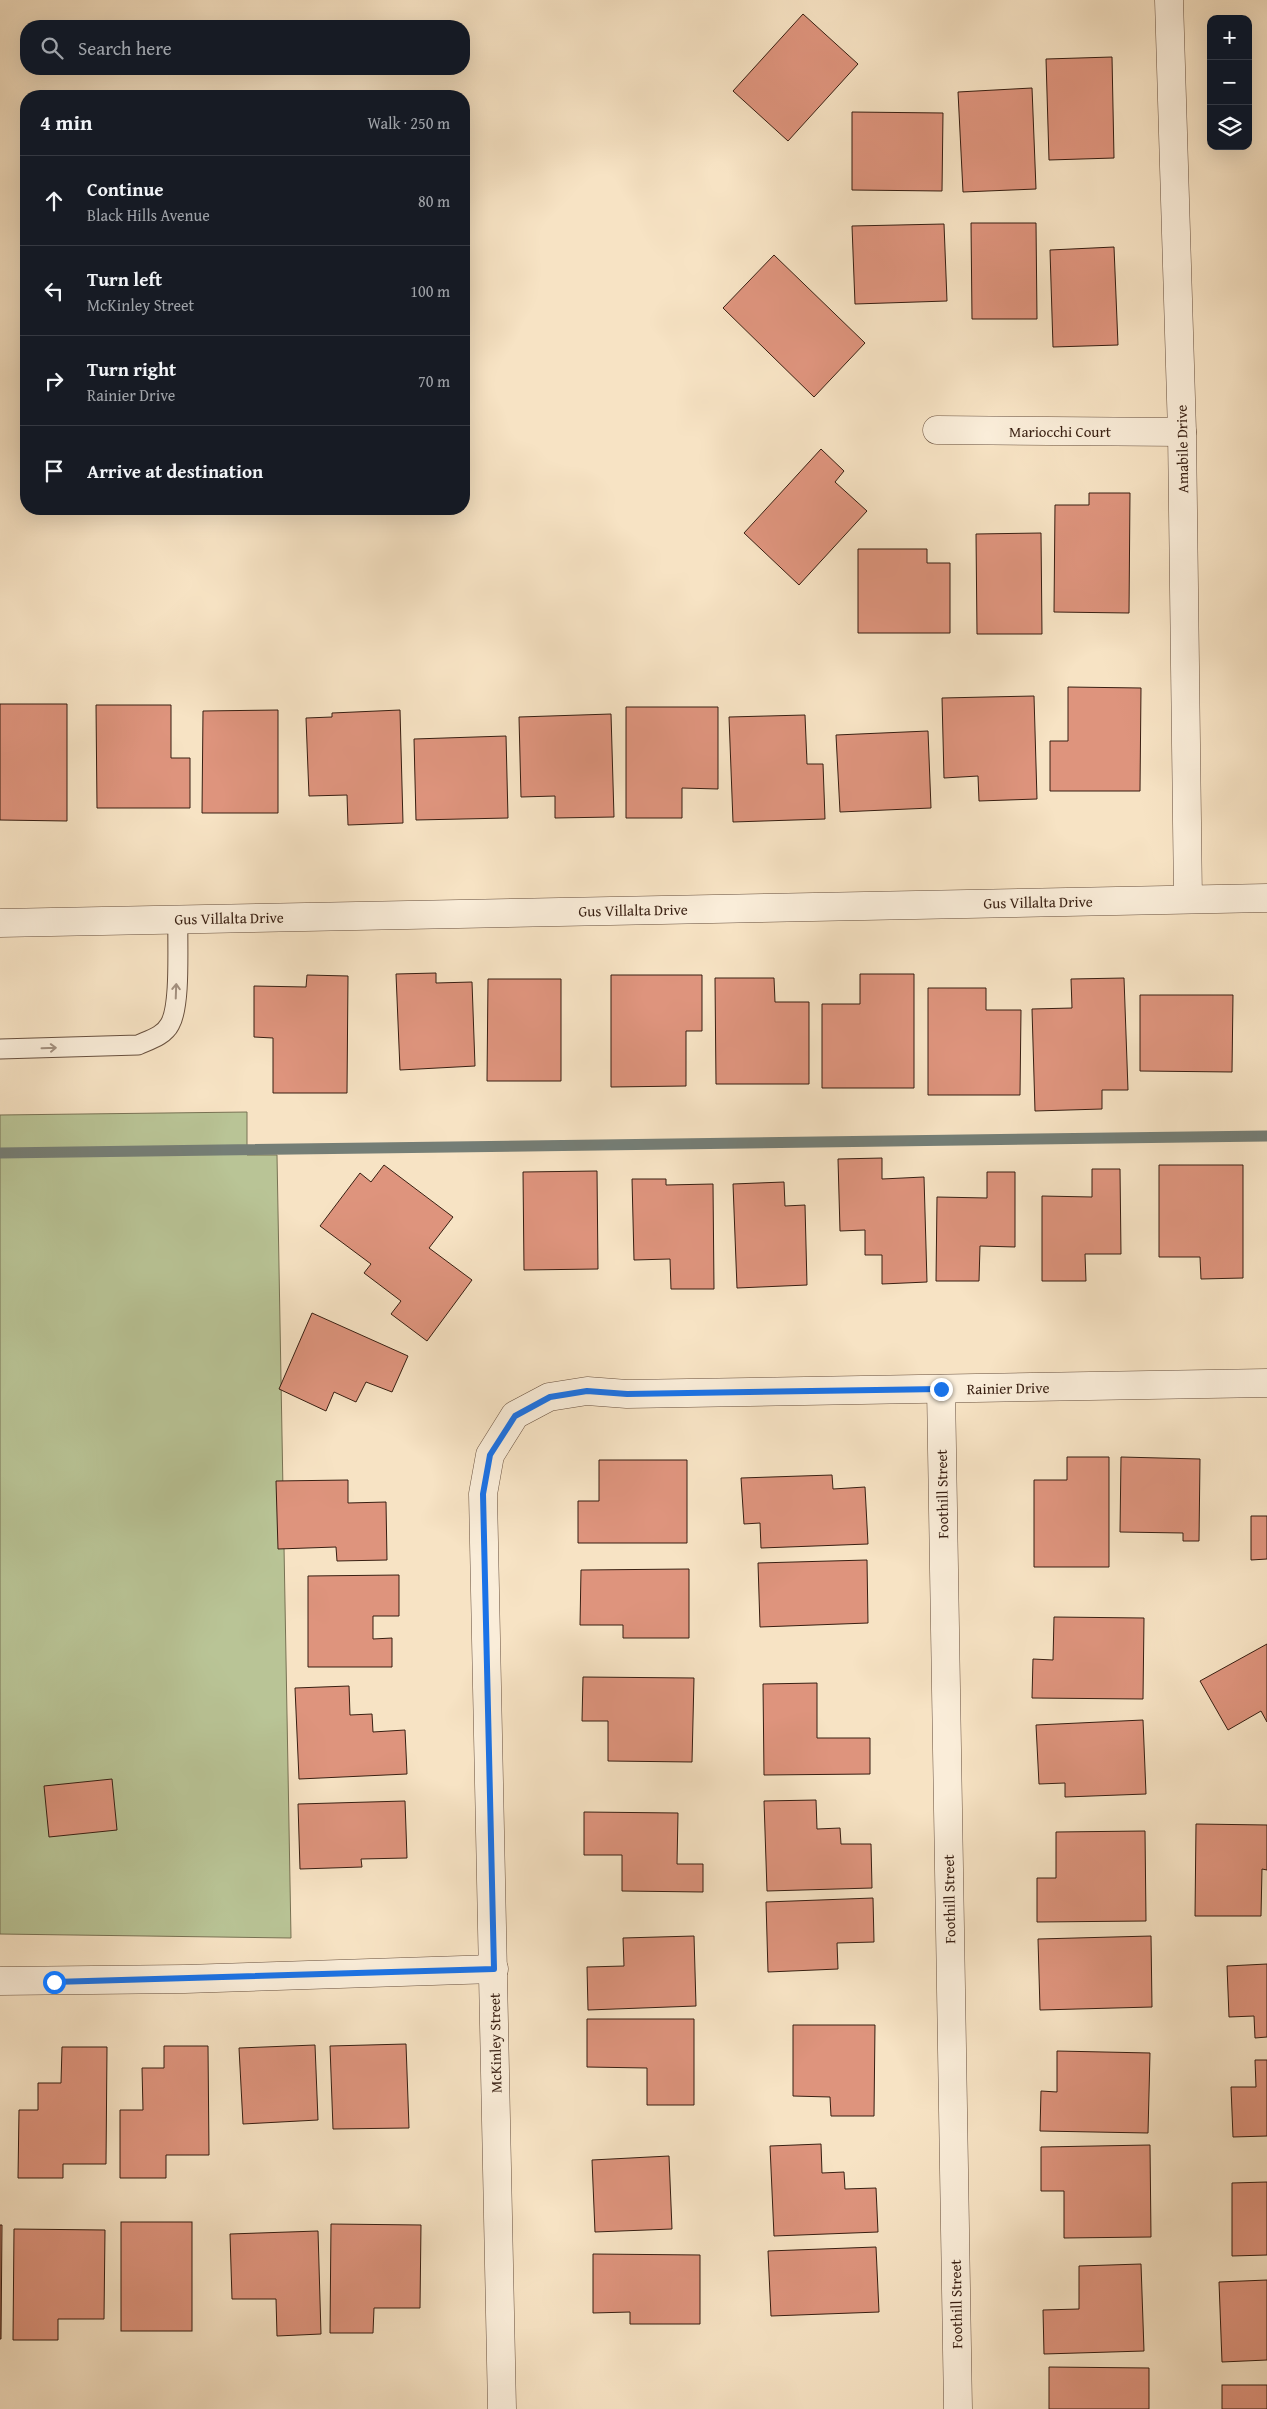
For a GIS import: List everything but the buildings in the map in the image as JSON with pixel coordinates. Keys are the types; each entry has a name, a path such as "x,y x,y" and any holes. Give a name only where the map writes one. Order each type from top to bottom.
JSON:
{"street":[{"name":"Amabile Drive","path":"1170,0 1182,432 1188,899"},
{"name":"Mariocchi Court","path":"937,430 1182,432"},
{"name":"Gus Villalta Drive","path":"0,923 1267,898"},
{"name":"Rainier Drive","path":"515,1416 550,1397 587,1391 627,1394 1267,1383"},
{"name":"Foothill Street","path":"941,1389 958,2409"},
{"name":"McKinley Street","path":"502,2409 483,1494 490,1455 515,1416"},
{"path":"0,1981 185,1979 494,1969"}],"lane":[{"path":"0,1049 138,1045 158,1036 170,1024 176,1005 178,920"}],"green space":[{"path":"247,1112 247,1155 277,1155 291,1938 0,1934 0,1115"}],"waterway":[{"path":"0,1153 1267,1136"}],"route":[{"path":"54,1982 494,1969 483,1494 490,1455 515,1416 550,1397 587,1391 627,1394 941,1389"}]}
